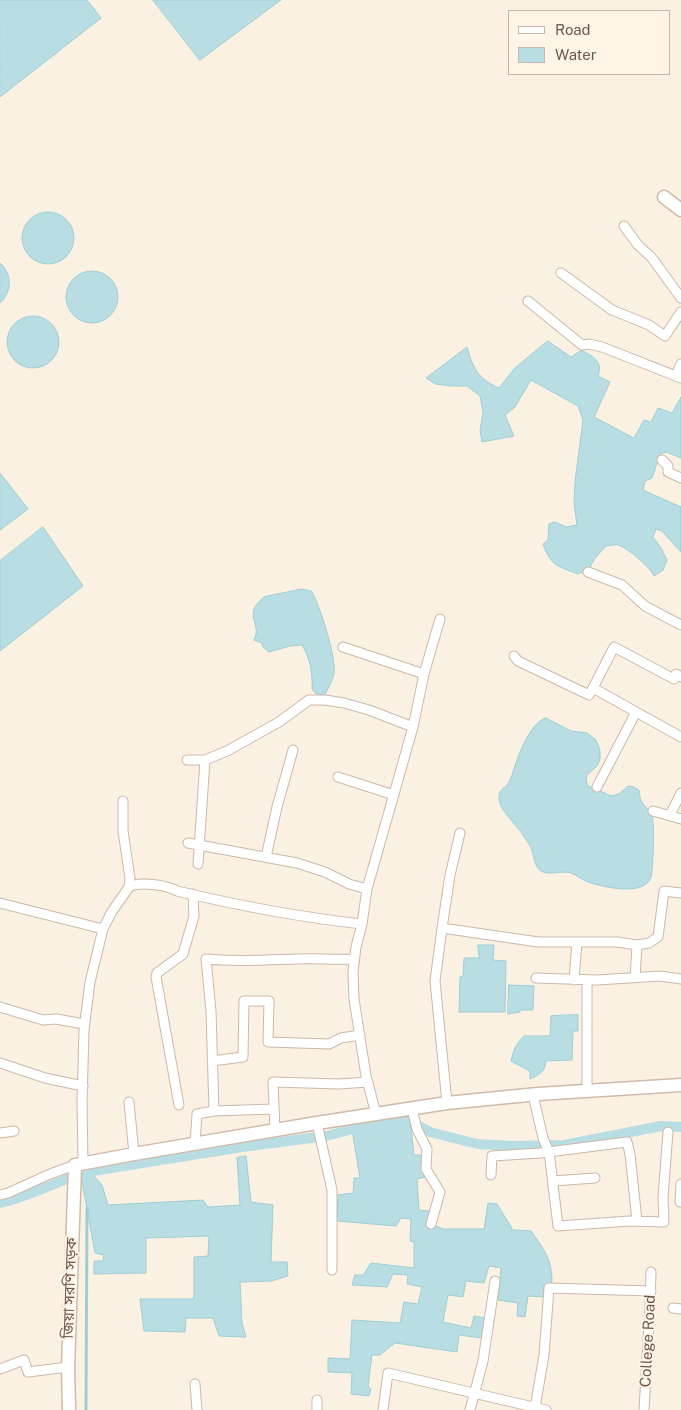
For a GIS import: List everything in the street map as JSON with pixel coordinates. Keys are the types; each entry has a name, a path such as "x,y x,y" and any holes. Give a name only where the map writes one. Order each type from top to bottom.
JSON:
{"main road":[{"path":"664,197 681,210"},
{"path":"78,1166 134,1154 317,1126 376,1114 412,1112 448,1103 681,1085"},
{"name":"জিয়া সরণি সড়ক","path":"69,1410 68,1366 74,1201 78,1166"}],"street":[{"path":"624,226 680,294"},
{"path":"561,273 612,310 649,325 665,336 681,312"},
{"path":"528,301 582,345 589,344 602,347 679,377 681,364"},
{"path":"662,460 668,466 668,472 681,478"},
{"path":"588,572 622,585 645,606 681,625"},
{"path":"376,1114 368,1082 354,999 354,959 367,889 413,727 424,674 440,619"},
{"path":"344,647 424,674"},
{"path":"514,656 518,661 589,696 614,647 674,679 676,674 681,677"},
{"path":"593,688 681,736"},
{"path":"187,760 205,760 243,743 279,722 308,700 344,703 369,710 413,727"},
{"path":"598,787 636,712"},
{"path":"266,857 277,807 293,750"},
{"path":"198,864 205,760"},
{"path":"338,777 394,795"},
{"path":"670,816 681,793"},
{"path":"0,1195 50,1174 78,1166 82,1110 84,1024 90,982 103,929 111,913 129,887 130,878 123,831 123,801"},
{"path":"653,810 681,819"},
{"path":"448,1103 435,981 450,875 460,833"},
{"path":"188,843 296,863 325,872 349,884 367,889"},
{"path":"129,887 132,885 150,884 171,887 240,906 294,916 362,924"},
{"path":"442,928 530,941 558,943 617,942 637,945 648,943 658,937 664,892 681,893"},
{"path":"179,1105 156,976 157,973 183,954 194,916 193,894"},
{"path":"0,904 103,929"},
{"path":"574,980 577,942"},
{"path":"635,978 637,945"},
{"path":"214,1111 211,1011 206,960 354,959"},
{"path":"536,978 587,980 660,976 681,979"},
{"path":"587,980 587,1092"},
{"path":"212,1061 243,1057 244,1001 269,1001 268,1042 329,1044 340,1038 360,1035"},
{"path":"0,1007 43,1020 84,1024"},
{"path":"0,1063 45,1078 83,1086"},
{"path":"275,1131 273,1082 339,1084 368,1082"},
{"path":"533,1095 543,1138 549,1152 558,1226 637,1221 664,1222 668,1132"},
{"path":"129,1102 134,1154"},
{"path":"195,1144 197,1114 214,1111 273,1110"},
{"path":"412,1112 417,1130 426,1149 426,1169 440,1192 431,1224"},
{"path":"317,1126 332,1190 332,1270"},
{"path":"0,1133 14,1131"},
{"path":"491,1175 492,1156 549,1152 627,1142 637,1221"},
{"path":"553,1181 595,1178"},
{"path":"680,1202 681,1184"},
{"name":"College Road","path":"644,1410 651,1272"},
{"path":"470,1410 483,1361 494,1281"},
{"path":"535,1408 544,1355 549,1288 651,1291"},
{"path":"0,1369 24,1360 28,1372 68,1366"},
{"path":"383,1410 388,1373 546,1410"},
{"path":"196,1384 197,1410"},
{"path":"317,1400 317,1410"}],"water":[{"path":"0,0 87,0 101,18 0,97"},
{"path":"153,0 281,0 200,60"},
{"path":"48,212 58,214 66,220 72,228 74,238 72,248 66,256 58,262 48,264 38,262 30,256 24,248 22,238 24,228 30,220 38,214"},
{"path":"0,263 7,272 9,288 0,303"},
{"path":"92,271 102,273 110,279 116,287 118,297 116,307 110,315 102,321 92,323 82,321 74,315 68,307 66,297 68,287 74,279 82,273"},
{"path":"33,316 43,318 51,324 57,332 59,342 57,352 51,360 43,366 33,368 23,366 15,360 9,352 7,342 9,332 15,324 23,318"},
{"path":"548,341 571,357 582,350 596,360 599,366 598,376 610,382 594,417 634,438 644,420 651,422 658,408 672,413 681,397 681,458 666,452 660,454 652,478 645,481 643,490 681,507 681,552 662,531 656,529 653,537 667,560 663,570 654,576 638,558 618,545 606,546 595,558 589,569 578,574 556,564 546,551 543,544 548,540 549,524 555,522 566,527 577,525 574,503 575,482 583,420 578,406 531,380 515,407 505,415 514,436 482,442 480,430 483,413 480,396 467,386 436,384 426,378 467,347 477,372 486,381 499,388 515,368"},
{"path":"0,473 28,509 0,530"},
{"path":"43,527 83,586 0,651 0,561"},
{"path":"302,589 311,591 314,597 327,631 333,656 334,673 325,695 316,694 312,689 310,666 302,645 290,646 269,652 263,647 262,643 254,640 256,629 253,614 257,604 264,597"},
{"path":"546,718 571,731 587,733 596,740 600,750 600,759 597,766 587,775 588,786 609,795 617,794 628,786 639,790 642,803 652,816 654,837 651,877 641,887 632,889 613,888 588,882 571,873 541,871 534,861 530,846 501,806 499,802 500,792 509,782 529,734 541,720"},
{"path":"478,945 494,945 493,960 506,961 505,1012 459,1012 460,977 463,976 464,958 479,958"},
{"path":"509,985 534,986 533,1010 520,1010 520,1012 508,1014"},
{"path":"578,1015 578,1031 573,1031 572,1060 546,1061 541,1073 530,1079 530,1071 511,1061 519,1041 524,1036 550,1036 551,1016"},
{"path":"399,1122 411,1127 414,1155 421,1155 426,1177 417,1179 419,1210 429,1211 434,1225 443,1229 484,1229 488,1203 497,1204 513,1230 531,1231 549,1260 552,1282 544,1286 545,1297 528,1296 525,1317 517,1316 518,1303 498,1300 501,1268 489,1266 484,1283 466,1281 463,1297 448,1295 443,1322 471,1328 474,1316 486,1318 482,1338 459,1335 457,1352 395,1343 380,1355 372,1355 368,1386 371,1389 369,1396 351,1394 352,1373 328,1372 328,1358 350,1359 352,1320 400,1323 404,1302 418,1304 422,1287 407,1284 408,1275 393,1274 387,1287 352,1285 355,1275 363,1275 371,1263 414,1268 414,1242 410,1241 411,1219 401,1218 396,1226 337,1221 338,1195 353,1193 354,1178 360,1178 352,1130"},
{"path":"246,1156 251,1202 273,1205 271,1262 287,1262 288,1276 271,1281 240,1282 242,1323 246,1337 219,1336 213,1318 186,1318 185,1332 144,1331 140,1299 194,1299 194,1257 208,1256 209,1236 146,1238 146,1273 94,1274 94,1261 103,1261 104,1255 95,1253 81,1176 92,1174 102,1185 108,1205 203,1200 208,1207 240,1205 237,1158"}],"waterway":[{"path":"0,1203 87,1172 242,1147 326,1136 377,1123 409,1120 430,1132 477,1144 512,1146 564,1145 661,1126 681,1127"},
{"path":"86,1410 87,1208"}]}
